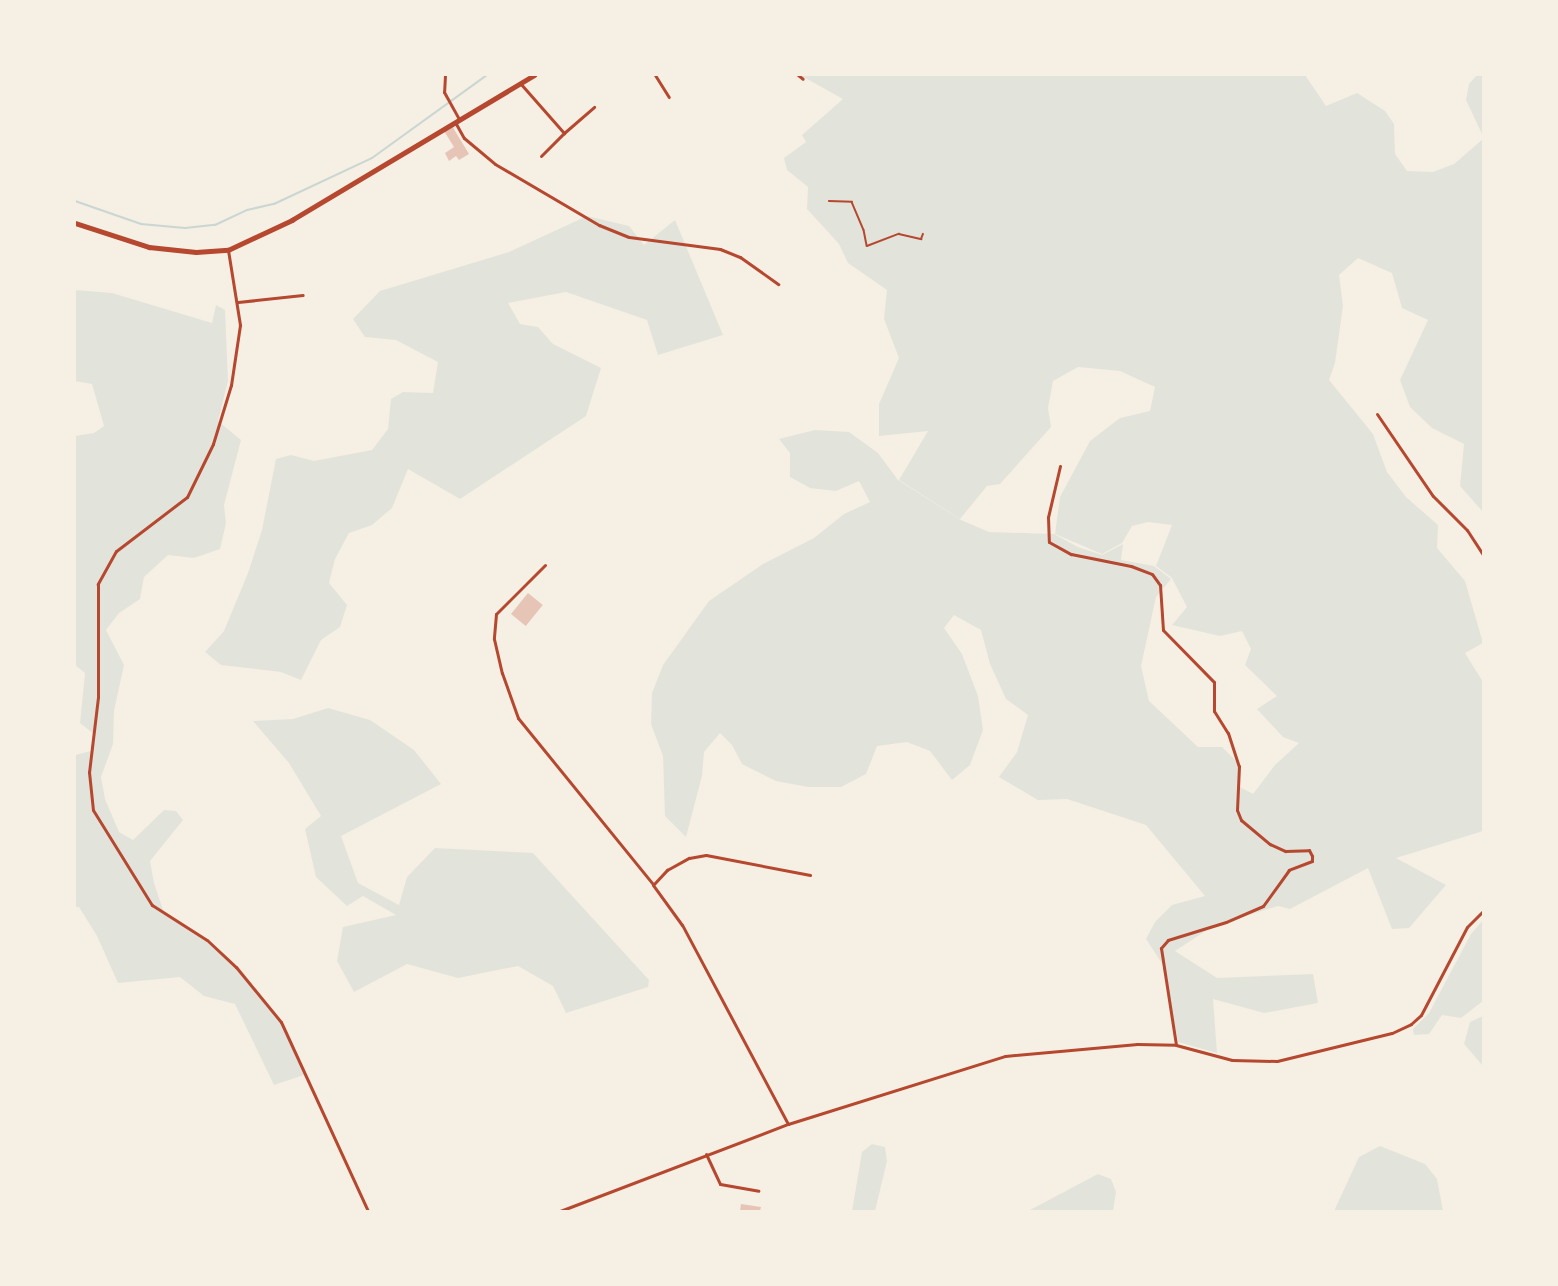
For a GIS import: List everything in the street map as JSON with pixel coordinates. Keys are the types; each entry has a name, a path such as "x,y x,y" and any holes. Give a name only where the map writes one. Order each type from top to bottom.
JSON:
{"street":[{"path":"445,75 447,99 464,138 495,164 599,225 629,237 720,249 740,257 778,284"},
{"path":"75,223 149,247 196,252 228,250 292,220 534,75"},
{"path":"655,75 669,97"},
{"path":"798,75 803,79"},
{"path":"520,83 564,133"},
{"path":"541,156 594,107"},
{"path":"228,250 240,325 231,385 213,444 195,487 179,504 116,551 98,584 98,697 89,772 93,810 152,905 207,940 236,967 281,1022 368,1211"},
{"path":"238,302 303,295"},
{"path":"1377,414 1433,496 1467,530 1483,555"},
{"path":"1060,466 1048,517 1049,542 1071,554 1131,566 1152,574 1160,585 1163,630 1214,682 1214,711 1228,734 1239,766 1237,810 1241,820 1278,848 1309,850 1312,856 1312,861 1289,870 1263,906 1226,922 1168,940 1161,948 1176,1045"},
{"path":"545,565 496,614 494,639 502,673 518,718 653,885 682,925 788,1124"},
{"path":"653,885 667,870 689,858 706,855 810,875"},
{"path":"560,1211 788,1124 1005,1056 1137,1044 1176,1045 1232,1060 1277,1061 1404,1028 1427,1006 1467,927 1483,911"},
{"path":"706,1154 720,1184 758,1191"}],"path":[{"path":"829,201 852,202 864,230 867,246 899,234 921,239 923,234"}],"shaded area":[{"path":"800,75 1305,75 1326,106 1357,93 1385,111 1394,124 1395,154 1407,171 1433,172 1454,164 1483,139 1483,512 1460,486 1464,444 1432,428 1410,407 1400,380 1428,320 1402,308 1392,273 1358,258 1339,275 1343,306 1335,363 1329,380 1373,434 1387,472 1406,497 1438,525 1437,548 1465,581 1483,643 1465,653 1483,682 1483,831 1396,858 1446,885 1409,928 1392,929 1368,868 1290,909 1278,906 1213,926 1175,951 1217,978 1313,974 1318,1003 1264,1013 1213,999 1217,1053 1178,1042 1163,965 1146,939 1155,922 1172,905 1205,896 1146,825 1067,799 1038,800 999,777 1017,752 1028,715 1006,699 990,664 981,630 954,615 944,628 962,654 978,696 983,730 970,765 952,780 930,751 907,742 877,746 866,774 841,787 808,787 776,781 742,764 732,745 720,733 704,752 702,776 686,837 665,816 663,756 651,724 652,693 663,665 709,601 763,564 814,538 844,514 870,502 859,481 836,491 810,488 790,477 790,453 779,439 815,430 849,432 878,453 898,480 961,520 989,532 1054,534 1078,547 1102,555 1123,544 1121,560 1154,566 1171,579 1156,597 1141,666 1149,701 1198,747 1222,747 1239,764 1238,786 1253,794 1275,765 1299,743 1283,737 1257,709 1277,696 1245,665 1251,649 1242,631 1220,636 1172,625 1187,607 1172,578 1156,566 1172,525 1148,522 1132,526 1122,543 1102,554 1055,534 1060,497 1090,441 1120,418 1150,411 1155,387 1120,371 1078,367 1053,381 1048,408 1051,427 1000,484 987,486 960,519 899,480 928,431 879,436 879,404 899,358 884,319 887,290 848,263 839,244 807,209 808,187 787,170 784,158 806,142 802,135 843,99"},
{"path":"1477,75 1483,75 1483,136 1466,100 1469,84"},
{"path":"587,216 629,226 644,245 675,220 723,335 658,355 647,320 566,292 508,303 520,324 538,327 553,344 601,368 586,416 460,499 408,469 392,508 372,525 349,533 335,559 329,583 347,605 340,627 321,640 301,680 281,672 221,665 205,652 224,631 248,573 262,530 276,459 291,455 314,461 372,450 388,429 391,399 403,392 433,393 438,362 396,340 365,337 353,319 380,291 509,252"},
{"path":"75,290 112,293 212,323 216,305 225,310 228,381 218,421 241,440 224,505 226,523 220,549 194,558 168,555 144,577 140,599 119,613 106,630 124,665 114,711 113,744 101,777 105,799 119,832 133,840 164,810 176,811 183,820 150,861 154,883 164,913 207,940 236,967 281,1022 304,1075 274,1085 235,1004 204,996 180,977 118,983 97,936 79,907 75,907 75,755 91,751 94,734 80,723 85,673 75,665 75,436 94,433 104,426 92,384 75,381"},
{"path":"328,708 370,720 414,750 441,784 341,836 358,883 399,905 407,877 435,848 533,853 649,980 648,987 566,1013 553,986 518,966 458,978 407,964 354,992 337,961 343,927 396,915 363,896 347,906 316,877 305,829 321,816 289,763 253,721 293,719"},
{"path":"1483,920 1483,1001 1461,1018 1442,1015 1429,1034 1414,1035 1413,1029 1429,1013 1471,934"},
{"path":"1483,1016 1483,1066 1464,1044 1470,1022"},
{"path":"872,1144 885,1147 887,1161 875,1211 852,1211 862,1152"},
{"path":"1380,1146 1425,1164 1437,1179 1443,1211 1334,1211 1359,1157"},
{"path":"1098,1174 1111,1179 1116,1192 1113,1211 1028,1211"}],"building":[{"path":"452,126 469,154 459,160 456,156 449,161 445,153 454,147 444,131"},
{"path":"528,593 543,605 526,626 511,614"},
{"path":"741,1204 761,1207 760,1211 740,1211"}],"waterway":[{"path":"75,201 141,224 185,228 215,225 247,210 274,204 372,158 487,75"}]}
